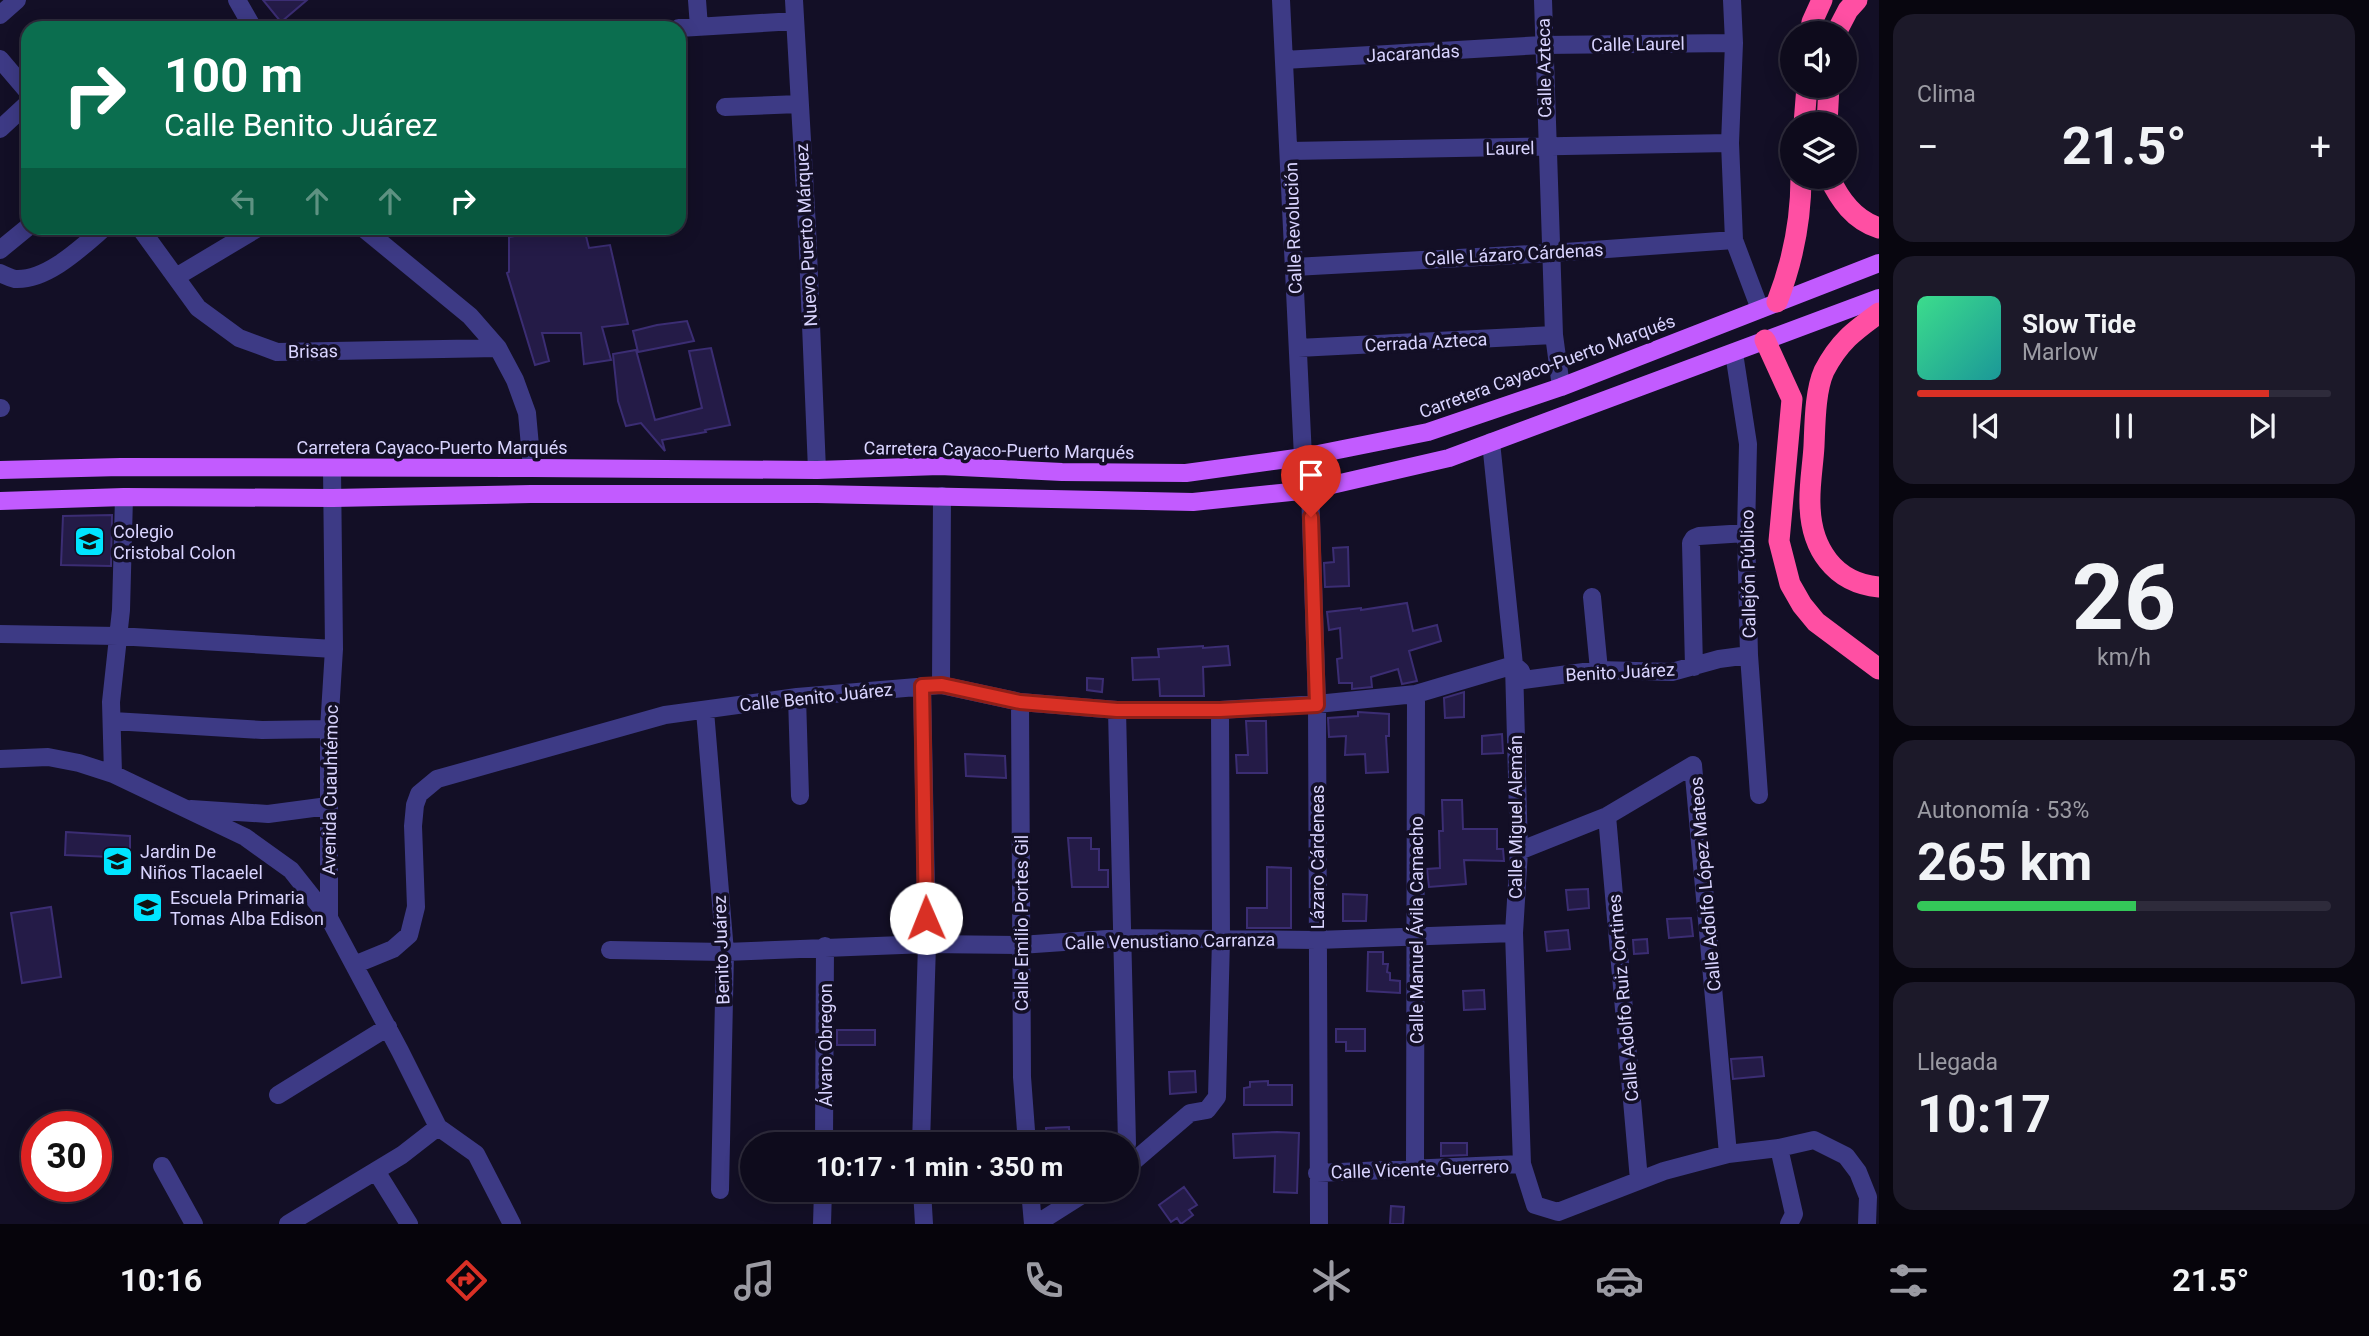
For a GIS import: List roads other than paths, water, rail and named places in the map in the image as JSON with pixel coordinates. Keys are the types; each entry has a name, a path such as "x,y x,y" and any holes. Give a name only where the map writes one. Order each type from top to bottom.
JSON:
{"highway":[{"path":"1812,21 1822,0"},
{"path":"1842,21 1847,10 1857,0"},
{"path":"1769,306 1792,257 1801,212 1801,189"},
{"path":"1835,189 1840,200 1866,224 1879,228"},
{"path":"1879,313 1847,337 1823,373 1815,414 1810,505 1815,540 1835,570 1861,585 1879,586"},
{"path":"1766,340 1792,399 1779,541 1790,584 1816,622 1879,668"}],"main road":[{"name":"Carretera Cayaco-Puerto Marqués","path":"0,470 121,467 817,470 940,466 1062,472 1186,473 1303,457 1428,432 1561,387 1879,263"},
{"path":"0,501 124,497 333,498 531,494 942,496 1193,502 1310,491 1449,458 1879,298"}],"street":[{"path":"0,15 17,0"},
{"path":"237,0 249,21"},
{"path":"697,0 699,27"},
{"name":"Nuevo Puerto Márquez","path":"794,0 817,470"},
{"name":"Calle Revolución","path":"1281,0 1303,457"},
{"name":"Calle Azteca","path":"1543,0 1542,45 1554,335 1561,387"},
{"path":"1732,0 1734,43 1730,143 1734,240 1769,306"},
{"path":"686,28 795,21"},
{"name":"Calle Laurel","path":"1542,45 1734,43"},
{"name":"Jacarandas","path":"1284,60 1542,45"},
{"path":"0,59 21,84"},
{"path":"725,107 799,104"},
{"path":"0,129 21,110"},
{"name":"Laurel","path":"1289,151 1730,143"},
{"path":"0,250 21,233"},
{"path":"0,273 15,279 44,273 96,235"},
{"name":"Brisas","path":"145,235 198,308 239,338 278,352 498,348"},
{"path":"176,276 246,235"},
{"path":"372,235 470,316 498,348 515,380 527,413 532,468"},
{"name":"Calle Lázaro Cárdenas","path":"1294,267 1734,240"},
{"name":"Cerrada Azteca","path":"1298,348 1554,335"},
{"name":"Callejón Público","path":"1734,353 1748,444 1746,533 1749,654 1759,795"},
{"name":"Calle Miguel Alemán","path":"1491,442 1514,665 1519,851 1514,933 1522,1164 1535,1205 1558,1212 1639,1180"},
{"name":"Avenida Cuauhtémoc","path":"332,469 334,649 329,729 329,918 438,1127 476,1154 512,1224"},
{"name":"Lázaro Cárdeneas","path":"1310,491 1317,705 1319,1224"},
{"path":"942,496 942,685"},
{"path":"113,774 111,702 121,610 124,497"},
{"name":"Benito Juárez","path":"1694,667 1691,543 1693,538 1699,536 1746,533"},
{"path":"1592,597 1599,670"},
{"path":"0,634 117,636 334,649"},
{"name":"Benito Juárez","path":"1514,665 1521,671 1523,680 1599,670 1672,672 1749,654"},
{"name":"Calle Benito Juárez","path":"354,965 393,949 409,935 416,907 413,826 415,805 419,794 437,779 665,715 705,711 756,701 942,685 1020,702 1117,710 1220,710 1317,705 1416,694 1514,665"},
{"path":"921,1132 927,944 922,686"},
{"name":"Calle Manuel Ávila Camacho","path":"1415,1167 1416,694"},
{"path":"797,697 800,796"},
{"name":"Calle Emilio Portes Gil","path":"1020,702 1020,944 1022,1077 1026,1132"},
{"path":"1117,710 1127,1132"},
{"path":"1139,1157 1190,1113 1207,1110 1217,1097 1221,939 1220,710"},
{"name":"Benito Juárez","path":"705,711 725,952 720,1190"},
{"path":"113,721 262,730 329,729"},
{"path":"0,759 48,757 79,763 113,774 245,837 291,870 329,918"},
{"name":"Calle Adolfo López Mateos","path":"1519,851 1607,816 1693,765 1696,774 1728,1154"},
{"path":"181,808 268,814 328,806"},
{"name":"Calle Adolfo Ruiz Cortines","path":"1607,816 1639,1180"},
{"name":"Calle Venustiano Carranza","path":"610,950 725,952 825,946 1020,944 1122,939 1317,940 1514,933"},
{"name":"Álvaro Obregon","path":"824,1132 825,946"},
{"path":"278,1096 388,1027"},
{"path":"288,1224 402,1155 438,1127"},
{"path":"1639,1180 1728,1154 1814,1140 1846,1156 1858,1172 1868,1197 1867,1224"},
{"path":"1779,1147 1794,1214 1789,1224"},
{"name":"Calle Vicente Guerrero","path":"1317,1173 1522,1164"},
{"path":"162,1166 194,1224"},
{"path":"376,1171 409,1224"},
{"path":"822,1224 823,1202"},
{"path":"923,1202 924,1224"},
{"path":"1031,1202 1034,1224 1070,1202"}],"place":[{"name":"Colegio Cristobal Colon","path":"90,541"},
{"name":"Jardin De Niños Tlacaelel","path":"117,861"},
{"name":"Escuela Primaria Tomas Alba Edison","path":"147,907"}]}
